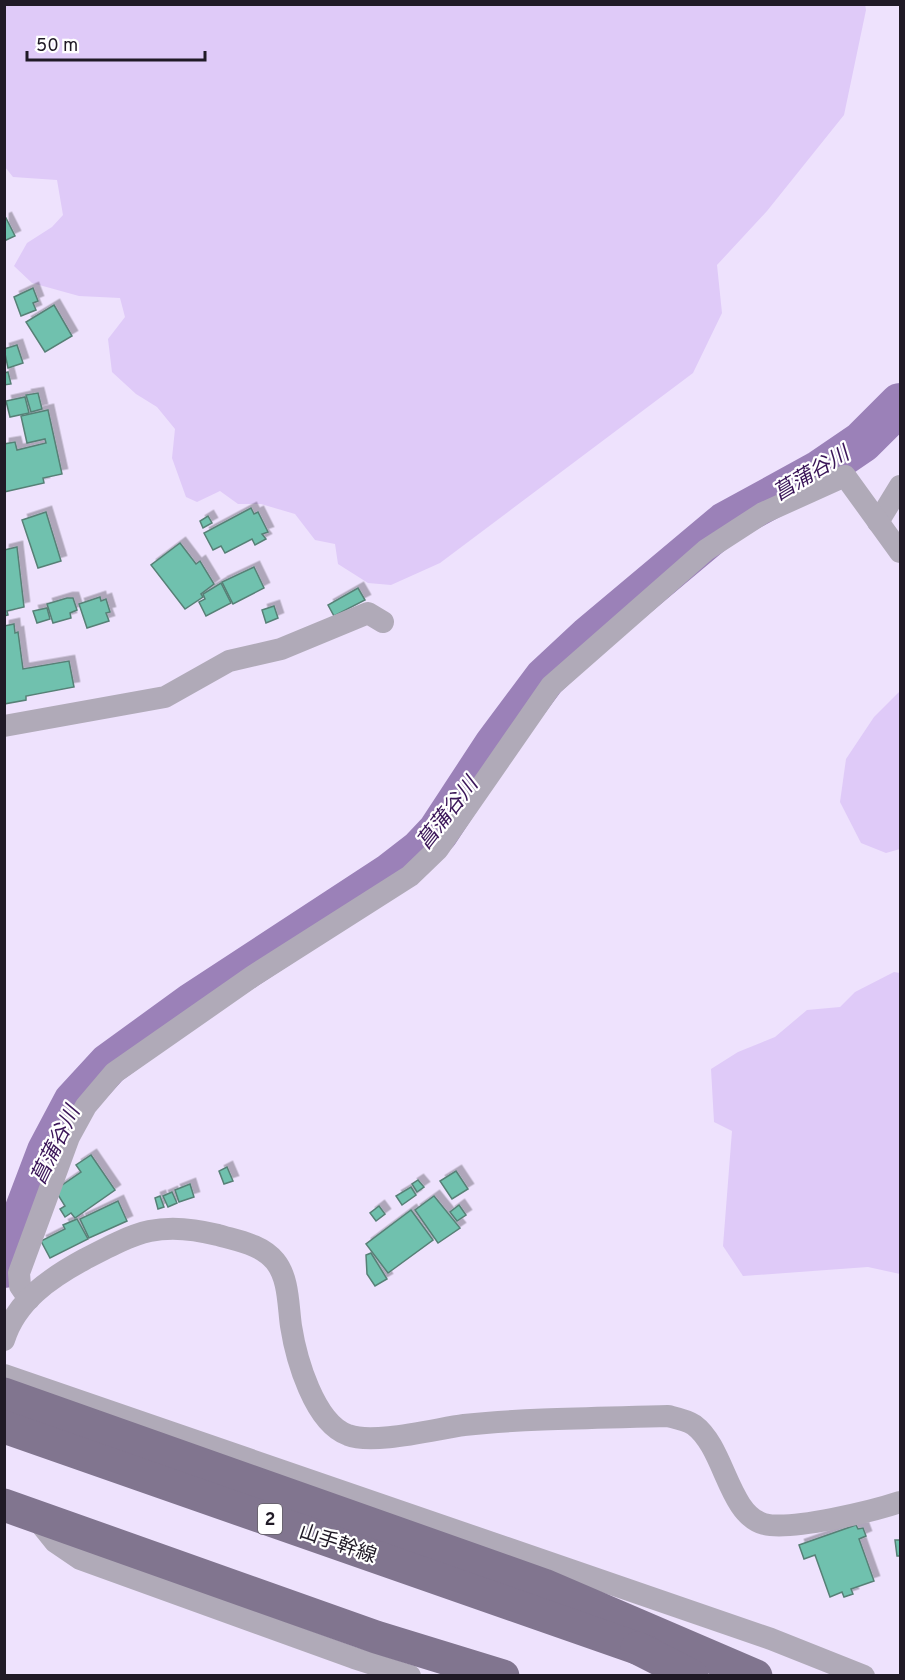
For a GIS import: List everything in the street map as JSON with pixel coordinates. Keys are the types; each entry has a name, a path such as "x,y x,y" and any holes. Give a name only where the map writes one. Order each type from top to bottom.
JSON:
{"main road":[{"path":"4,1394 411,1538 539,1598 756,1676"},
{"name":"山手幹線","path":"4,1427 539,1598 692,1676"},
{"path":"19,1511 376,1637 503,1676"},
{"name":"山手幹線","path":"637,1648 713,1676"}],"street":[{"path":"29,1299 20,1286 19,1273 54,1171 86,1106 114,1073 253,976 410,876 438,849 551,686 706,550 763,513 844,476 900,552"},
{"path":"878,522 900,486"},
{"path":"4,726 165,697 230,661 280,649 368,613 383,622"},
{"path":"4,1340 16,1312 48,1281 78,1263 149,1229 172,1227 196,1230 248,1243 274,1261 284,1276 298,1358 315,1401 334,1426 347,1435 367,1439 466,1425 668,1416 692,1423 707,1436 719,1456 734,1496 746,1511 762,1524 783,1525 817,1520 900,1503"},
{"path":"4,1376 771,1639 864,1676"},
{"path":"19,1511 55,1542 80,1559 410,1676"}],"shaded area":[{"path":"5,4 865,4 866,10 844,115 767,211 717,265 722,313 693,373 440,563 391,585 368,583 338,564 335,544 315,540 295,514 261,504 238,504 220,491 197,502 186,497 172,458 175,429 157,407 136,394 112,372 108,339 125,317 120,298 79,296 32,283 14,266 27,243 52,227 63,215 57,180 13,177 5,167"},
{"path":"900,691 900,849 886,853 861,843 840,802 846,759 874,717"},
{"path":"894,972 900,973 900,1274 868,1267 743,1276 723,1246 732,1131 714,1122 711,1069 738,1052 775,1037 807,1010 840,1007 855,992"}],"building":[{"path":"6,218 15,236 4,241 4,219"},
{"path":"33,288 38,301 33,303 36,310 21,316 14,297"},
{"path":"54,305 72,336 45,352 26,322"},
{"path":"17,345 23,363 8,368 4,349"},
{"path":"8,372 11,384 4,385 4,373"},
{"path":"38,393 42,409 31,412 26,395"},
{"path":"25,397 29,413 10,417 6,401"},
{"path":"48,410 62,474 43,478 44,483 4,492 4,444 15,442 17,450 46,443 45,439 27,443 21,416"},
{"path":"251,508 254,514 258,512 268,532 262,534 266,539 255,545 252,539 225,553 221,546 213,550 204,533"},
{"path":"46,512 61,561 38,568 22,520"},
{"path":"208,516 212,523 203,528 200,521"},
{"path":"180,543 196,564 200,561 214,584 201,594 203,597 185,609 151,565"},
{"path":"17,547 24,607 7,611 8,615 4,616 4,550"},
{"path":"254,567 264,588 233,604 222,582"},
{"path":"221,583 231,603 206,616 199,602 205,599 203,594"},
{"path":"358,588 365,600 334,616 328,605"},
{"path":"100,597 101,601 106,599 110,612 106,613 109,621 87,628 79,604"},
{"path":"73,598 77,610 70,613 71,618 53,623 47,604"},
{"path":"274,606 278,618 266,623 262,610"},
{"path":"47,608 50,619 37,623 33,611"},
{"path":"14,624 15,633 18,632 23,669 69,661 74,687 26,696 26,700 4,704 4,626"},
{"path":"91,1155 115,1190 75,1218 71,1213 65,1217 60,1209 65,1206 55,1190 81,1172 76,1165"},
{"path":"227,1167 233,1181 224,1184 219,1171"},
{"path":"456,1171 468,1189 452,1199 440,1181"},
{"path":"418,1180 424,1187 417,1192 412,1184"},
{"path":"190,1184 194,1197 179,1202 175,1190"},
{"path":"411,1187 416,1195 402,1205 396,1196"},
{"path":"172,1192 177,1203 168,1207 163,1196"},
{"path":"160,1196 164,1207 158,1209 155,1198"},
{"path":"434,1196 460,1228 438,1243 415,1210"},
{"path":"118,1201 127,1221 89,1238 80,1219"},
{"path":"459,1205 466,1215 457,1221 450,1212"},
{"path":"379,1206 385,1214 376,1221 370,1213"},
{"path":"411,1210 433,1240 388,1273 366,1244"},
{"path":"77,1219 88,1239 50,1258 41,1241 65,1229 63,1225"},
{"path":"371,1253 387,1279 375,1286 367,1274 366,1255"},
{"path":"856,1525 858,1529 863,1528 866,1536 859,1539 874,1581 851,1589 853,1594 844,1597 842,1592 830,1597 815,1555 804,1559 799,1545"},
{"path":"895,1540 900,1540 900,1556 897,1556"}],"waterway":[{"name":"菖蒲谷川","path":"4,1267 48,1151 74,1102 109,1064 193,1003 390,874 421,850 438,832 495,745 545,678 589,637 725,523 818,472 862,442 900,404"}]}
